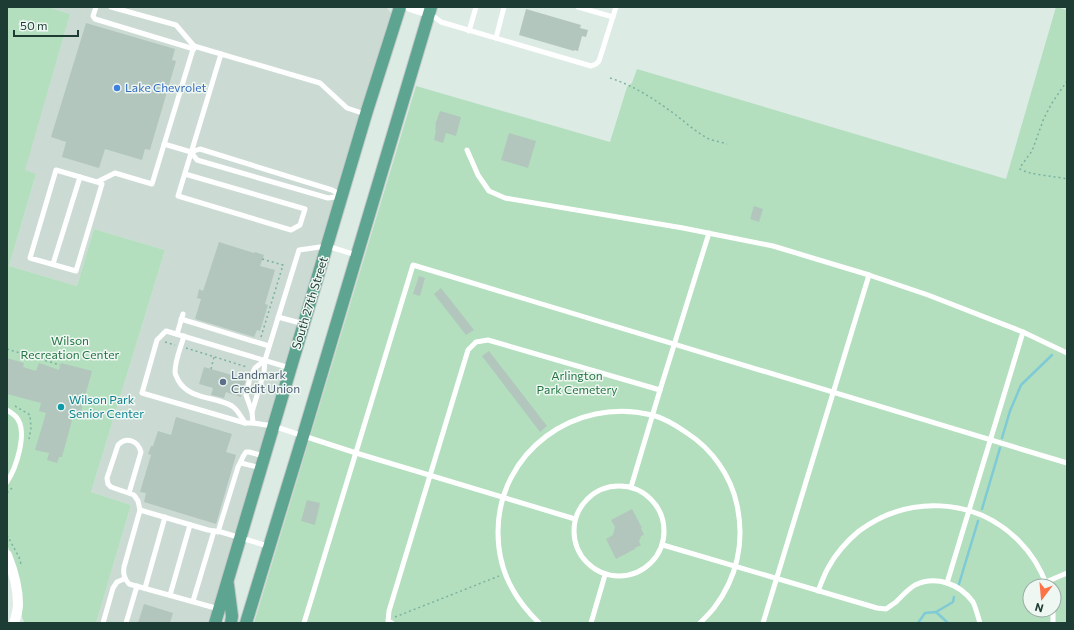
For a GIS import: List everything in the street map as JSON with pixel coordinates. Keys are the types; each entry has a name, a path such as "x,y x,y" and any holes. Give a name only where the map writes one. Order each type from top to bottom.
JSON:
{"main road":[{"name":"South 27th Street","path":"214,623 366,114 400,7"},
{"path":"246,623 430,10"},
{"path":"227,580 231,618"}],"street":[{"path":"410,7 430,10"},
{"path":"7,555 16,584 18,605 14,623"}],"lane":[{"path":"96,7 93,16 95,20 194,48 221,54 320,83 347,108 366,114"},
{"path":"111,7 176,26 194,48"},
{"path":"470,31 476,7"},
{"path":"496,38 504,7"},
{"path":"578,7 613,17"},
{"path":"430,10 441,22 591,66 599,61 616,7"},
{"path":"97,182 115,173 152,184 194,48"},
{"path":"185,174 305,210 300,225 291,230 178,196 221,54"},
{"path":"164,144 191,152 197,160 328,198 342,196"},
{"path":"191,152 200,148 332,190 342,196"},
{"path":"467,150 478,175 489,191 505,198 683,228 773,246 928,295 1023,332 1067,353"},
{"path":"56,170 97,182 102,184 76,271 30,258 56,170"},
{"path":"53,264 80,177"},
{"path":"631,487 709,233"},
{"path":"252,412 264,372 265,360 269,346 299,250 327,246 357,255"},
{"path":"304,623 413,265 1067,463"},
{"path":"764,623 868,275"},
{"path":"177,334 182,316 269,346"},
{"path":"278,317 304,324"},
{"path":"291,368 166,331 157,340 142,393 245,423 273,426 356,453 430,474 575,519"},
{"path":"947,583 1023,332"},
{"path":"184,336 174,373 180,383 192,393 230,405 236,409 245,423"},
{"path":"388,622 389,611 468,350 476,342 488,340 660,390"},
{"path":"253,423 252,412 246,396 247,390 250,378 255,368 265,360"},
{"path":"7,410 17,418 22,428 17,460 12,474 7,482"},
{"path":"539,623 525,609 512,589 503,567 498,544 498,520 503,497 512,475 526,455 542,438 562,425 584,416 608,412 632,412 653,415 677,426 696,439 713,456 726,475 736,497 740,520 740,543 736,566 727,589 714,609 700,623"},
{"path":"129,493 141,452 140,446 135,442 122,441 118,445 108,478 108,484 112,487 134,495 138,501 140,510 124,566 124,579 129,584 219,609 231,618"},
{"path":"193,601 238,467 246,452 249,452 262,462"},
{"path":"241,463 262,462"},
{"path":"617,486 631,487 642,492 652,500 659,509 664,521 665,533 663,545 658,556 650,565 640,572 629,576 617,577 605,575 593,568 583,559 576,546 574,533 575,519 581,506 591,496 603,489 617,486"},
{"path":"818,591 828,568 841,549 858,532 876,520 899,510 924,506 947,506 968,510 992,520 1009,532 1026,548 1037,564 1043,578"},
{"path":"140,510 269,547"},
{"path":"145,588 165,517"},
{"path":"170,595 190,525"},
{"path":"663,545 876,608 886,609 896,602 904,592 916,585 941,581 951,584 963,592 973,603 980,623"},
{"path":"1057,578 1067,573"},
{"path":"591,623 605,575"},
{"path":"103,623 114,588 117,582 124,579"},
{"path":"126,623 137,586"}],"path":[{"path":"610,78 626,83 645,94 707,138 727,144"},
{"path":"1067,81 1052,103 1044,118 1035,145 1020,169 1032,173 1067,179"},
{"path":"255,341 256,337 260,339 283,265 262,259"},
{"path":"157,340 249,367"},
{"path":"7,349 60,365"},
{"path":"211,369 214,357"},
{"path":"388,622 396,617 506,573"}],"shaded area":[{"path":"48,7 386,7 391,13 208,623 96,623 131,505 91,492 165,250 94,229 77,286 9,266 36,174 24,170 70,14"}],"green space":[{"name":"Wilson Recreation Center","path":"7,7 48,7 70,14 25,170 36,174 9,266 77,286 94,229 165,250 91,492 131,505 96,623 24,622 22,617 21,591 13,557 7,545"},
{"name":"Arlington Park Cemetery","path":"1056,7 1067,10 1067,623 254,623 416,86 610,142 627,87 632,83 637,69 1006,179"}],"building":[{"path":"526,9 581,25 580,28 588,30 586,37 582,36 578,51 519,35"},
{"name":"Lake Chevrolet","path":"86,23 175,49 172,60 176,61 150,150 145,149 142,160 105,149 99,168 62,157 66,142 51,137"},
{"path":"440,111 461,117 456,136 446,133 443,143 434,140 436,130 435,125"},
{"path":"509,133 536,141 528,168 501,160"},
{"path":"754,206 763,209 759,222 750,219"},
{"path":"219,242 264,255 260,266 275,270 265,304 268,305 260,331 257,330 254,337 195,319 201,299 197,298 199,289 203,291"},
{"path":"419,276 425,278 420,296 413,294"},
{"path":"441,288 474,330 466,335 434,294"},
{"path":"489,351 547,426 540,432 482,356"},
{"name":"Wilson Park Senior Center","path":"7,358 24,363 23,367 36,371 39,363 59,370 61,363 92,371 80,415 74,413 62,457 59,457 57,463 47,460 49,453 35,450 46,413 39,411 41,403 7,394"},
{"name":"Landmark Credit Union","path":"204,367 246,379 241,397 226,392 224,398 211,395 213,388 199,384"},
{"path":"176,417 232,434 226,452 236,455 216,524 144,502 146,493 140,492 151,455 148,454 151,446 153,446 158,431 171,435"},
{"path":"307,500 320,503 315,525 301,521"},
{"path":"632,509 644,535 641,536 639,542 641,545 616,559 606,539 613,535 615,527 611,520"},
{"path":"144,604 173,613 170,623 138,623"}],"waterway":[{"path":"1002,438 1010,411 1021,385 1052,355"},
{"path":"982,509 1000,448"},
{"path":"959,584 978,521"},
{"path":"936,612 953,602 954,597"},
{"path":"918,623 925,613 936,612 948,623"}],"place":[{"name":"Lake Chevrolet","path":"117,88"},
{"name":"Landmark Credit Union","path":"223,382"},
{"name":"Wilson Park Senior Center","path":"61,407"}]}
